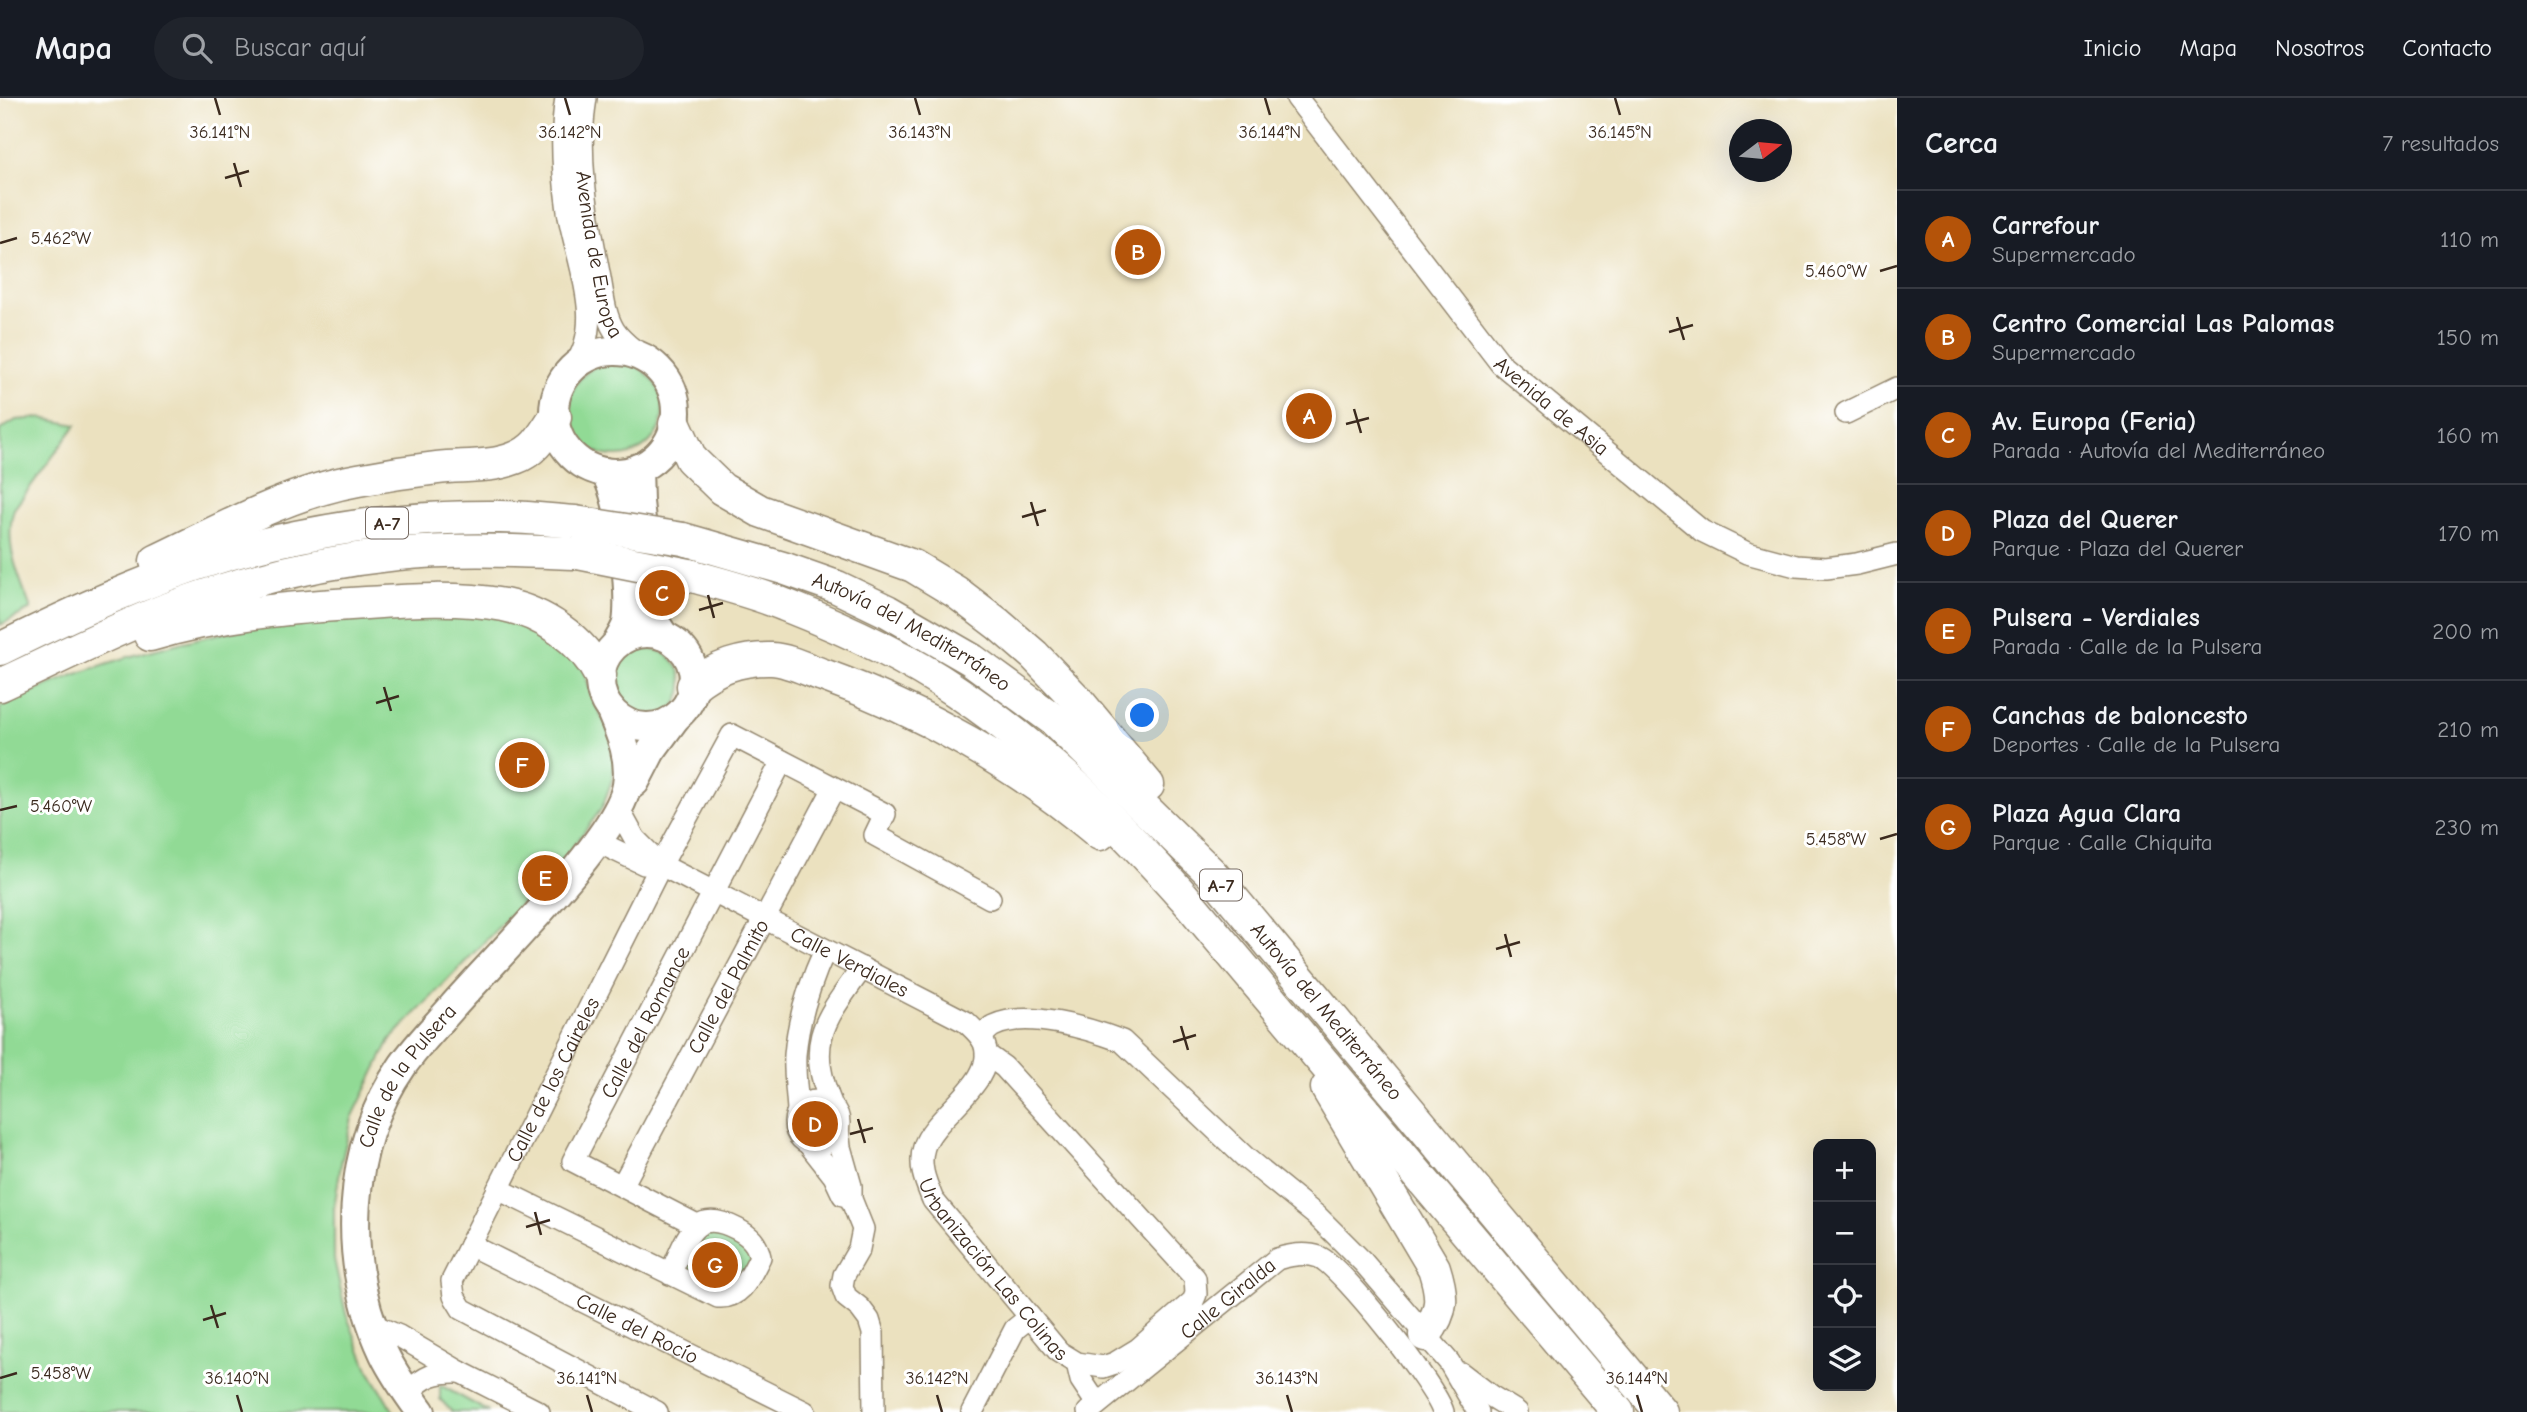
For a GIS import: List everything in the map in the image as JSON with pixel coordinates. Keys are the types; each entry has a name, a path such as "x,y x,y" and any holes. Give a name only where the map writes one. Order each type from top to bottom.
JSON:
{"highway":[{"path":"85,608 120,579 256,514 310,494 355,480 439,468 480,466 521,456 537,444 555,417"},
{"path":"675,424 691,459 722,489 760,511 913,565 956,592 998,624 1034,655 1077,701 1187,834 1212,874"},
{"name":"Autovía del Mediterráneo","path":"85,608 204,563 272,542 383,524 429,519 502,517 575,522 682,539 783,568 837,587 918,627 972,660 1054,720 1212,874 1661,1412"},
{"name":"Autovía del Mediterráneo","path":"44,664 154,615 213,594 306,569 397,554 488,550 578,553 689,575 784,604 872,643 955,690 1032,747 1146,854 1609,1401"},
{"path":"44,664 176,627 223,619 310,606 453,600 506,606 550,622 583,649 600,675"},
{"name":"A-7","path":"0,649 85,608"},
{"path":"694,686 707,673 719,668 736,663 773,659 855,687 912,712 1025,778 1084,820 1127,857 1184,897"},
{"name":"A-7","path":"0,685 44,664"},
{"path":"1286,1017 1434,1268 1441,1301 1436,1320 1425,1335"}],"main road":[{"path":"622,351 641,356 658,368 670,384 676,404 675,424 668,443 655,458 638,468 621,473 604,472 587,466 571,454 560,437 555,417 556,399 562,382 573,368 588,357 604,352 622,351"},
{"path":"610,709 618,718 641,727 653,727 676,717 685,709 694,686 693,673 684,651 664,636 652,617 639,502 638,468"},
{"path":"604,472 610,479 617,503 629,603 626,627 603,663 600,675 600,687 626,747 622,798"},
{"path":"617,643 640,633 664,636"},
{"name":"Calle de la Pulsera","path":"415,1402 385,1355 373,1325 356,1251 356,1210 369,1129 379,1105 416,1047 573,874 635,782 651,751 676,717"}],"street":[{"name":"Avenida de Europa","path":"566,98 564,147 568,211 589,313 589,333 581,357 573,368"},
{"name":"Avenida de Europa","path":"586,98 582,119 582,164 587,208 606,310 614,329 641,356"},
{"name":"Avenida de Asia","path":"1297,98 1501,364 1702,531 1747,553 1796,566 1826,568 1897,554"},
{"path":"1846,413 1897,388"},
{"name":"Calle de los Caireles","path":"657,1412 463,1309 454,1296 452,1281 661,865 733,735 782,761"},
{"path":"782,761 885,814 875,835 990,898"},
{"name":"Calle del Romance","path":"697,1225 573,1161 782,761"},
{"name":"Calle del Palmito","path":"622,1186 834,788"},
{"name":"Calle Verdiales","path":"622,798 635,839 661,865 966,1022 983,1045"},
{"name":"Calle Verdiales","path":"596,841 643,864 661,865"},
{"path":"798,1110 795,1056 802,1014 825,950"},
{"path":"862,968 826,1023 819,1043 818,1063 823,1083 837,1112 840,1147 851,1186 851,1199 863,1229 862,1240 842,1286 846,1297 860,1308 869,1320 873,1334 874,1412"},
{"path":"983,1045 993,1026 1013,1020 1063,1025 1097,1032 1122,1041 1247,1159 1326,1225 1363,1262 1449,1362 1491,1396 1517,1412"},
{"name":"Urbanización Las Colinas","path":"983,1045 1195,1278 1196,1294 1192,1301 1138,1349 1115,1363 1103,1367 1077,1363 1059,1352 933,1200 922,1165 923,1149 930,1134 982,1071 983,1045"},
{"path":"832,1106 818,1100 803,1104 795,1117 797,1132 834,1176 844,1196 851,1199"},
{"path":"808,1143 823,1144 835,1135 838,1128"},
{"path":"498,1189 670,1274 718,1297 727,1298 741,1290 760,1257 753,1240 722,1221 707,1220 697,1225 670,1274"},
{"name":"Calle del Rocío","path":"470,1245 805,1412"},
{"name":"Calle Giralda","path":"1092,1408 1277,1259 1307,1255 1326,1261 1352,1286 1432,1390 1443,1412"},
{"path":"972,1412 1015,1329 1030,1317"},
{"path":"373,1325 399,1336 460,1372 539,1412"},
{"path":"1449,1362 1478,1412"},
{"path":"1077,1363 1092,1408"},
{"path":"415,1402 430,1375 443,1371 460,1372"}],"green space":[{"path":"616,362 634,366 649,376 659,391 663,409 659,427 649,442 634,452 616,456 598,452 583,442 573,427 569,409 573,391 583,376 598,366"},
{"path":"41,418 76,425 14,509 11,547 31,609 0,625 0,430 16,420"},
{"path":"403,612 503,615 543,631 584,670 593,700 617,752 612,780 602,808 563,860 390,1040 352,1118 334,1208 334,1259 346,1314 368,1369 394,1412 0,1412 0,707 108,663 187,641 302,620"},
{"path":"647,649 672,659 682,684 672,709 647,719 622,709 612,684 622,659"},
{"path":"815,1109 825,1113 829,1123 825,1133 815,1137 805,1133 801,1123 805,1113"},
{"path":"699,1223 758,1248 734,1295 670,1274"},
{"path":"440,1385 489,1412 452,1412 440,1399"}],"place":[{"name":"Centro Comercial Las Palomas","path":"1138,252"},
{"name":"Carrefour","path":"1309,416"},
{"name":"Av. Europa (Feria)","path":"662,593"},
{"name":"Canchas de baloncesto","path":"522,765"},
{"name":"Pulsera - Verdiales","path":"545,878"},
{"name":"Plaza del Querer","path":"815,1124"},
{"name":"Plaza Agua Clara","path":"715,1265"}]}
